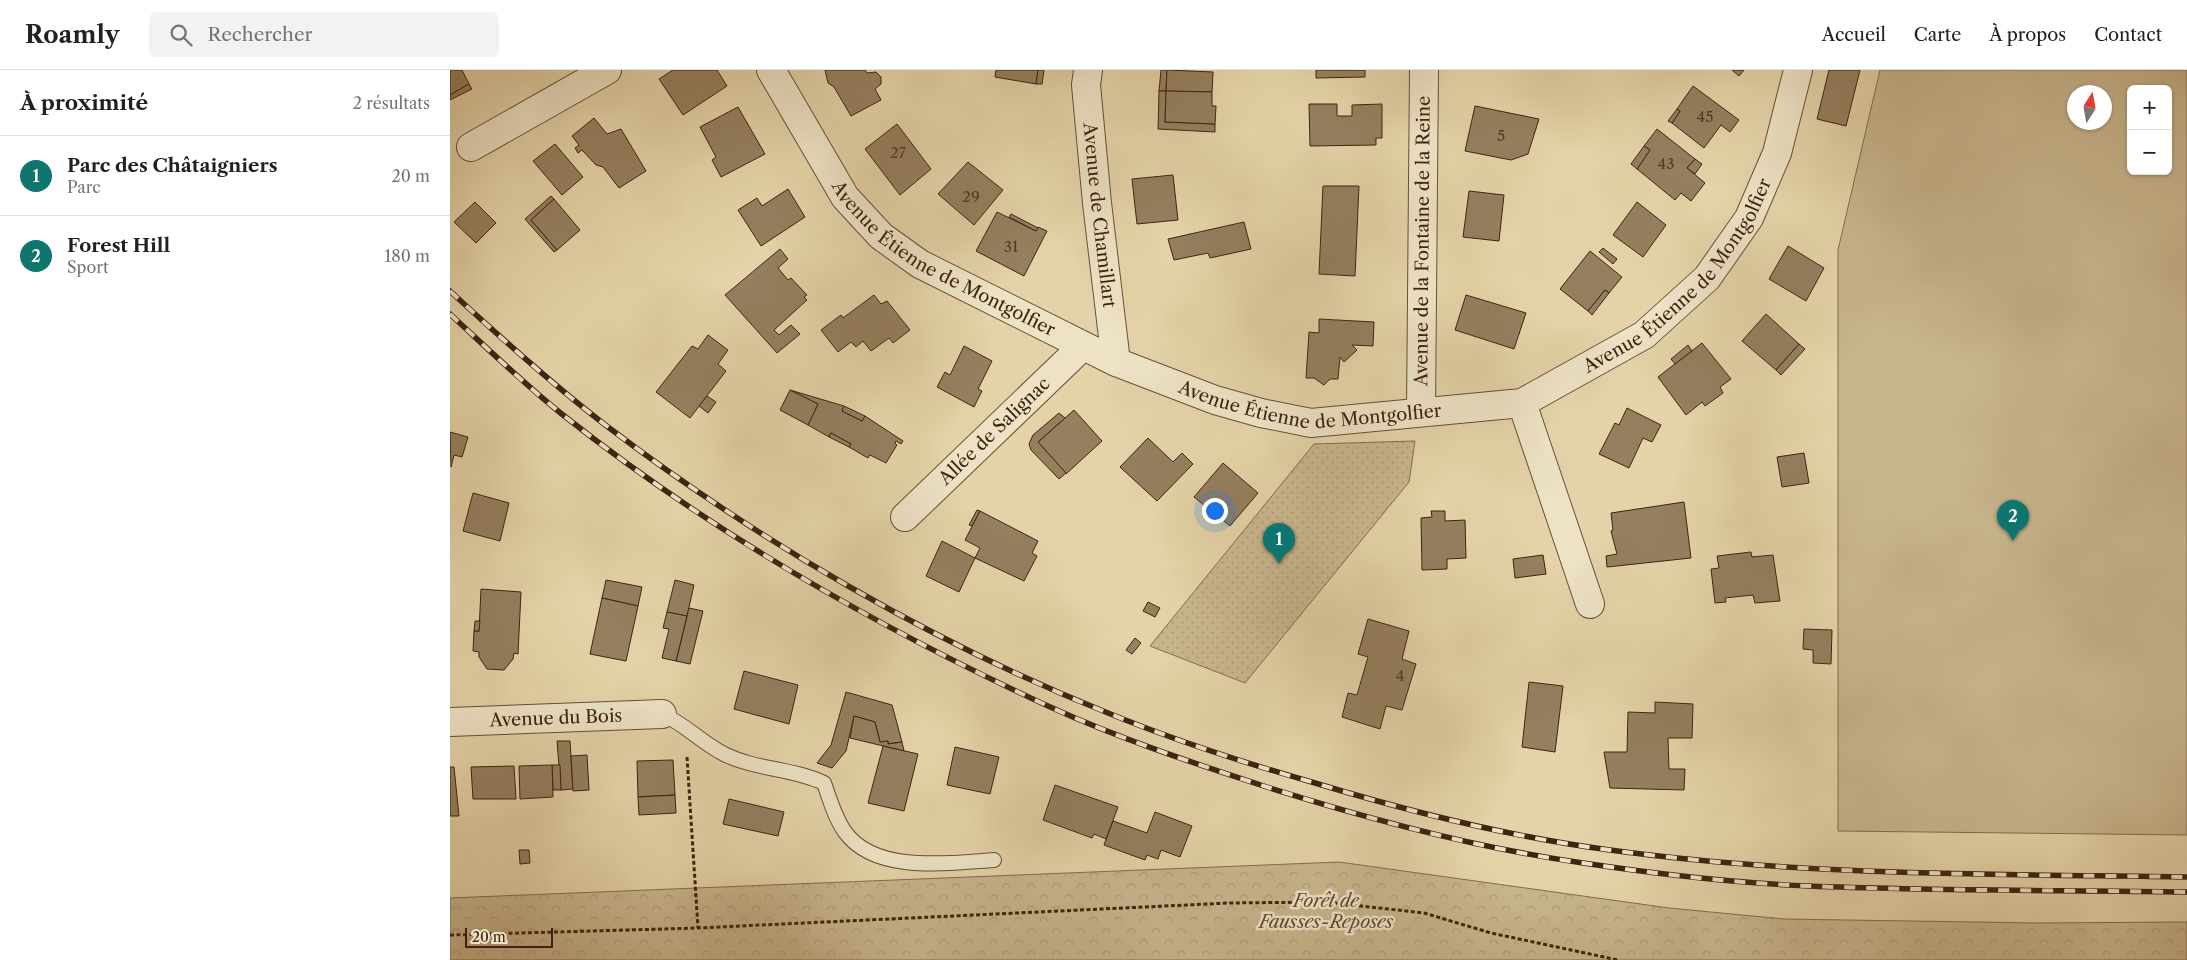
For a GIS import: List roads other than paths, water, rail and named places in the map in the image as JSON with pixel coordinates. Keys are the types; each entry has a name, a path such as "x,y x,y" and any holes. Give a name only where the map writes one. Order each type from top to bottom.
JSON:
{"street":[{"path":"471,147 607,70"},
{"name":"Avenue Étienne de Montgolfier","path":"771,70 845,197 881,236 920,264 1116,362 1215,400 1311,423 1522,403 1644,335 1707,278 1749,218 1777,153 1798,70"},
{"name":"Avenue de Chamillart","path":"1088,70 1086,85 1096,193 1116,362"},
{"name":"Avenue de la Fontaine de la Reine","path":"1420,412 1424,70"},
{"name":"Allée de Salignac","path":"905,516 1083,346"},
{"path":"1522,403 1590,604"},
{"name":"Avenue du Bois","path":"450,722 673,720"}],"lane":[{"path":"673,720 724,754 764,768 805,774 824,783 846,833 865,851 896,862 942,864 994,860"}],"railway":[{"path":"450,291 567,395 608,427 665,469 786,549 913,622 1043,686 1159,733 1211,751 1263,768 1424,814 1498,831 1610,850 1682,859 1826,869 1970,874 2187,877"},
{"path":"450,314 548,403 619,458 736,538 797,575 921,644 1048,706 1130,740 1214,770 1308,800 1425,832 1543,857 1639,871 1781,885 1856,888 2187,892"}],"place":[{"name":"Forest Hill","path":"2013,541"},
{"name":"Parc des Châtaigniers","path":"1279,564"}],"park label":[{"name":"Forêt de Fausses-Reposes","path":"1326,911"}]}
